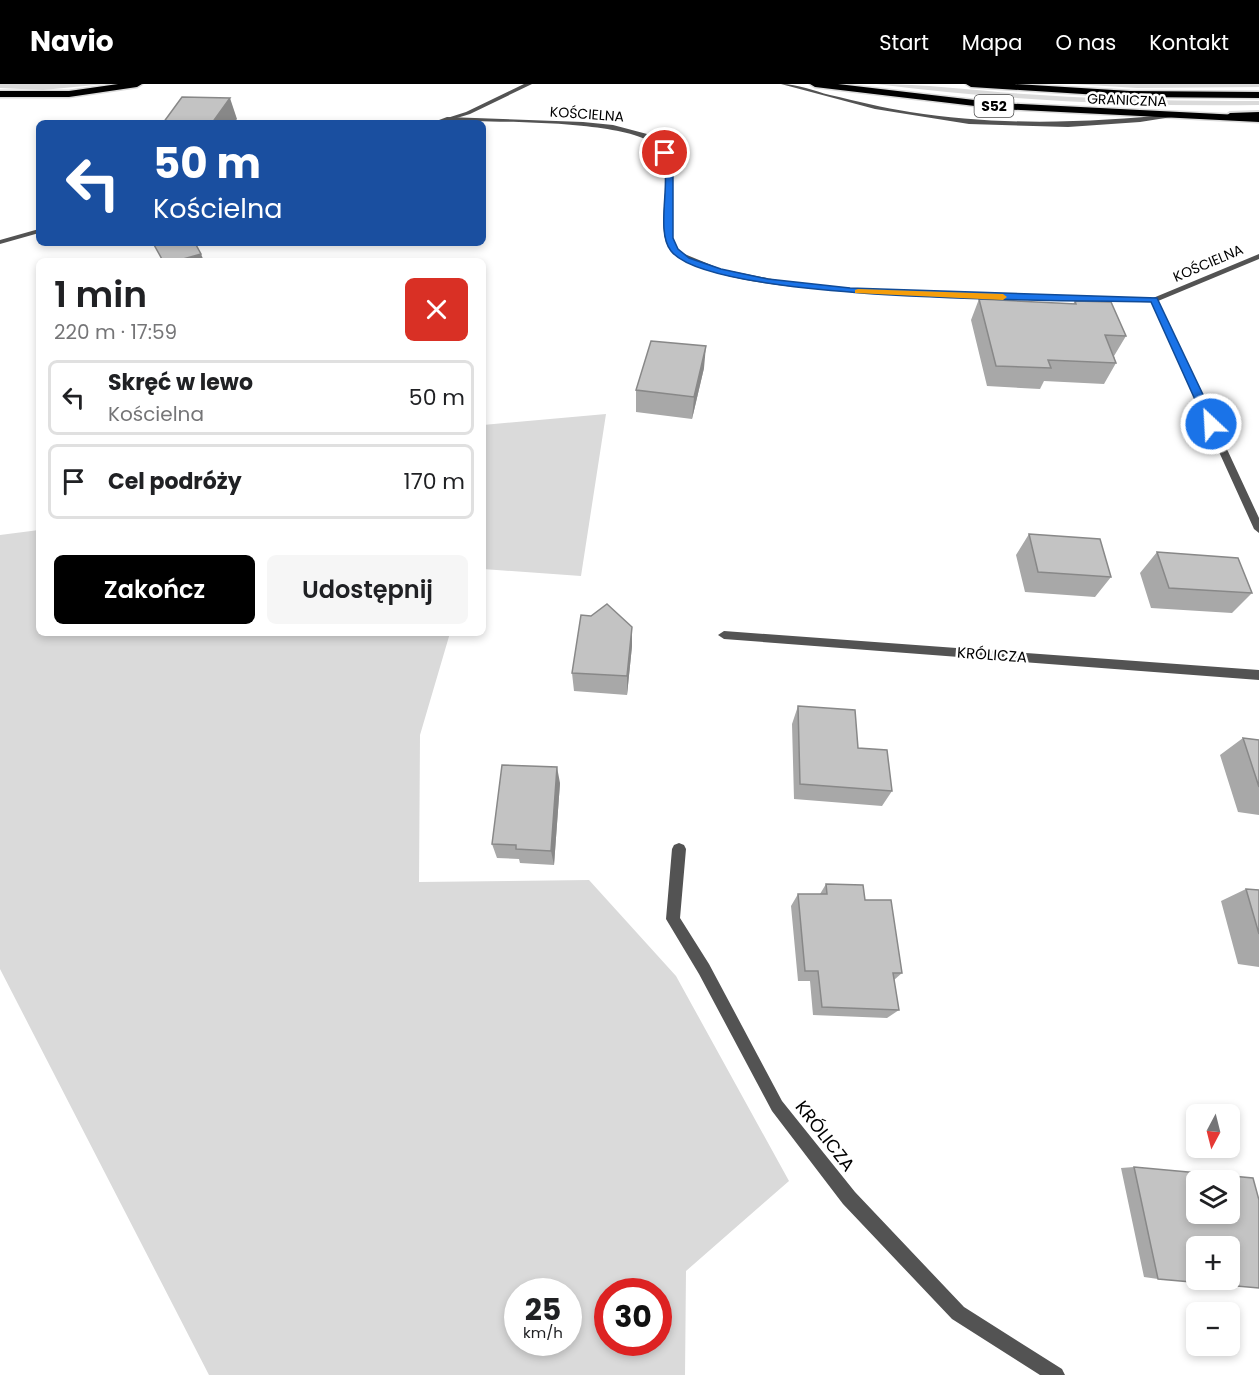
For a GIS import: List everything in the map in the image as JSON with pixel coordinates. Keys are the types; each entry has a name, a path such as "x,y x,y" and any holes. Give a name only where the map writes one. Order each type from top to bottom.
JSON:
{"highway":[{"path":"0,94 53,95 137,84"},
{"name":"GRANICZNA","path":"815,84 1000,106 1175,116 1259,117"},
{"name":"GRANICZNA","path":"971,84 1130,94 1259,95"}],"street":[{"path":"444,120 468,113 529,84"},
{"path":"784,84 909,113 1005,124 1063,125 1175,116"},
{"name":"KOŚCIELNA","path":"447,119 474,120"},
{"name":"KOŚCIELNA","path":"486,120 583,124 613,127 645,135 659,145 668,159 668,229 674,250 686,260 731,274 810,287 894,294 1154,300 1259,256"},
{"path":"0,242 36,232"},
{"path":"1154,300 1259,529"},
{"name":"KRÓLICZA","path":"724,636 1259,675"},
{"name":"KRÓLICZA","path":"679,849 673,919 704,969 777,1106 849,1198 958,1312 1056,1375"}],"shaded area":[{"path":"0,84 105,84 43,90 0,88"},
{"path":"876,84 1095,98 1259,101 1259,105 1163,105 1067,101"},
{"path":"1073,84 1259,84 1259,87 1137,88"},
{"path":"606,414 581,576 486,569 486,425"},
{"path":"36,530 36,636 449,636 420,735 419,882 589,880 676,976 789,1181 686,1271 685,1375 209,1375 0,969 0,535"}],"building":[{"path":"182,97 230,98 214,120 165,120"},
{"path":"155,246 197,246 201,254 187,258 161,258"},
{"path":"979,299 1076,304 1075,301 1111,302 1126,336 1105,335 1116,363 1048,360 1051,368 996,366"},
{"path":"651,341 706,346 694,397 636,390"},
{"path":"1029,534 1100,539 1111,577 1038,572"},
{"path":"1157,552 1238,558 1252,593 1169,588"},
{"path":"607,604 632,627 627,676 572,673 581,615 591,616"},
{"path":"798,706 855,710 858,748 887,750 892,791 800,784"},
{"path":"1243,738 1259,740 1259,787"},
{"path":"502,765 557,767 551,851 516,849 516,845 492,844"},
{"path":"826,884 863,885 865,900 891,900 902,973 893,973 899,1010 822,1007 818,971 805,971 798,894 827,894"},
{"path":"1246,889 1259,890 1259,934"},
{"path":"1134,1167 1186,1172 1186,1224 1240,1224 1240,1177 1253,1178 1259,1200 1259,1288 1240,1286 1240,1236 1186,1236 1186,1281 1158,1279"}],"slow traffic":[{"path":"858,291 1003,297"}],"route":[{"path":"665,153 669,171 670,244 686,260 719,271 768,282 850,291 1154,300 1211,424"}]}
